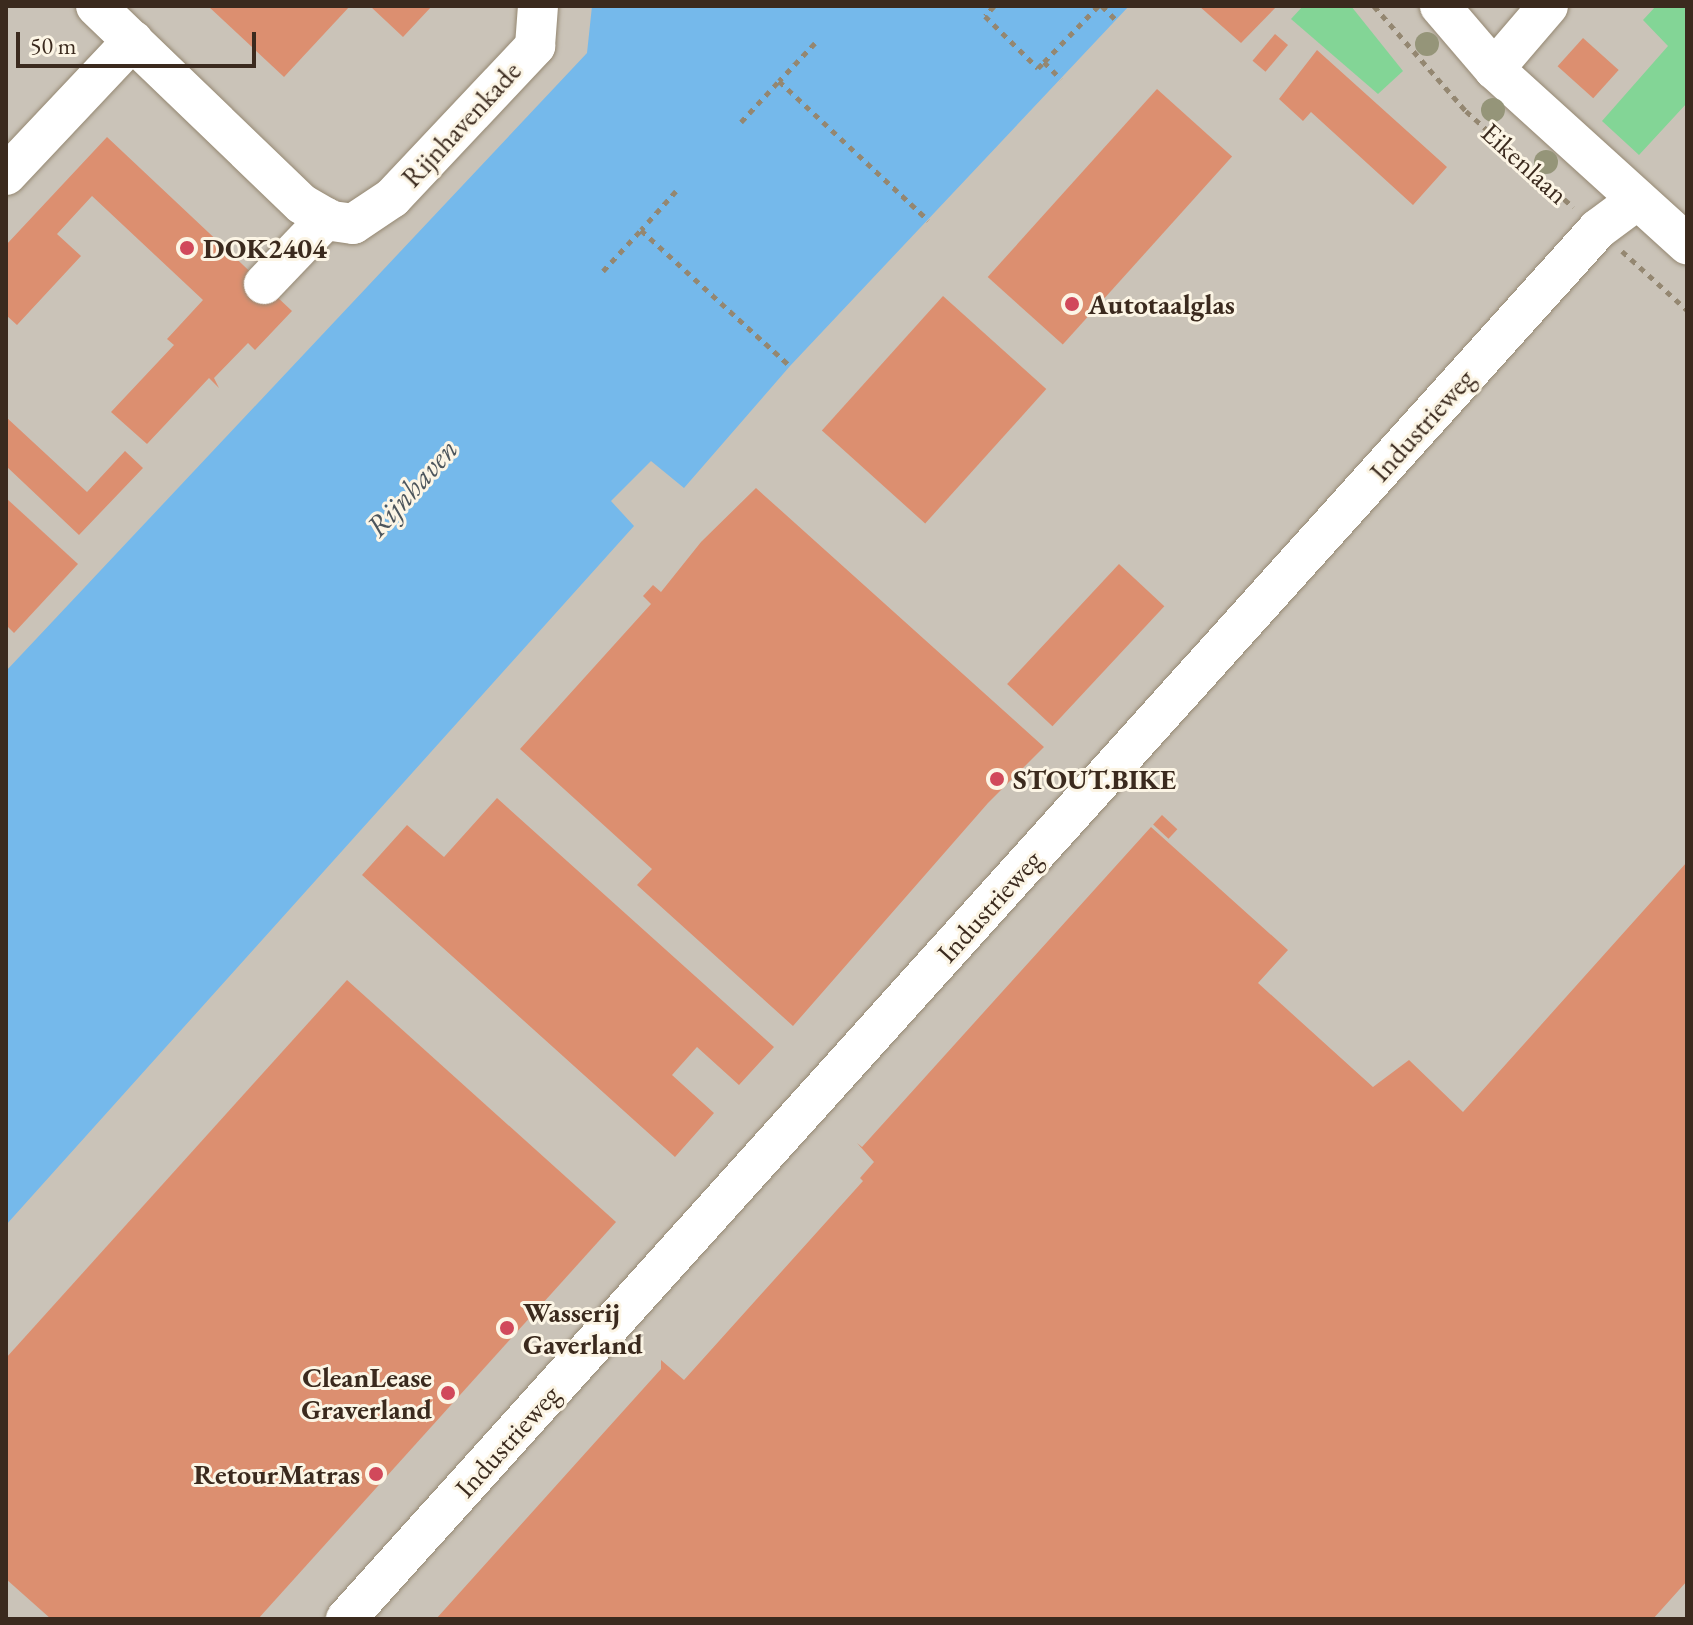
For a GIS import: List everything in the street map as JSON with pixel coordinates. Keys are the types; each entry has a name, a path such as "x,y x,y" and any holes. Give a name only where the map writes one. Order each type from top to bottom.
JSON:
{"street":[{"path":"96,6 302,204 340,221"},
{"name":"Rijnhavenkade","path":"264,284 340,221 392,198 535,46 538,6"},
{"name":"Eikenlaan","path":"1440,6 1494,69 1687,244"},
{"path":"1494,69 1548,6"},
{"path":"6,175 133,40"},
{"name":"Industrieweg","path":"346,1619 1598,229 1637,200"}],"path":[{"path":"994,6 985,16 1038,68 1100,6 1116,20"},
{"name":"Eikenlaan","path":"1374,6 1466,111 1687,310"},
{"path":"741,122 815,43"},
{"path":"1044,62 1061,79"},
{"path":"779,81 928,220"},
{"path":"603,271 676,191"},
{"path":"641,230 790,366"}],"shaded area":[{"name":"Rijnhaven","path":"6,6 1687,6 1687,1619 6,1619"}],"green space":[{"path":"1303,6 1351,6 1403,71 1378,94 1291,19"},
{"path":"1656,6 1687,6 1687,103 1639,155 1602,121 1668,46 1643,20"}],"water":[{"path":"592,6 1129,6 790,366 684,488 651,461 611,501 634,526 6,1225 6,671 587,53"}],"building":[{"path":"208,6 350,6 284,77"},
{"path":"370,6 432,6 403,37"},
{"path":"1199,6 1277,6 1241,43"},
{"path":"1275,34 1288,45 1266,72 1253,61"},
{"path":"1583,38 1619,70 1593,98 1558,66"},
{"path":"1317,50 1447,167 1413,205 1311,112 1303,121 1279,99"},
{"path":"1157,89 1232,157 1063,345 988,277"},
{"name":"DOK2404","path":"107,137 292,311 255,350 248,343 214,378 219,388 209,378 147,444 111,412 174,345 167,339 203,300 92,196 57,234 81,256 17,325 6,315 6,245"},
{"path":"943,296 1046,389 925,524 822,431"},
{"path":"6,417 87,492 125,451 143,468 79,535 6,466"},
{"path":"756,488 1044,747 988,803 793,1026 637,885 652,869 520,749 651,604 643,596 653,585 661,592 701,542"},
{"path":"6,498 78,564 14,633 6,625"},
{"path":"1119,564 1164,606 1052,726 1007,684"},
{"path":"497,798 774,1047 739,1085 697,1047 672,1075 714,1113 675,1157 362,875 407,825 444,857"},
{"path":"1162,815 1177,829 1168,839 1153,825"},
{"path":"1151,827 1288,950 1258,983 1373,1087 1409,1060 1463,1112 1687,862 1687,1581 1653,1619 436,1619 661,1369 661,1360 684,1380 863,1181 860,1178 874,1162 857,1143 862,1147"},
{"path":"347,980 616,1222 258,1619 51,1619 6,1579 6,1358"}],"place":[{"name":"DOK2404","path":"187,248"},
{"name":"Autotaalglas","path":"1072,304"},
{"name":"STOUT.BIKE","path":"997,779"},
{"name":"Wasserij Gaverland","path":"507,1328"},
{"name":"CleanLease Graverland","path":"448,1393"},
{"name":"RetourMatras","path":"376,1474"}]}
